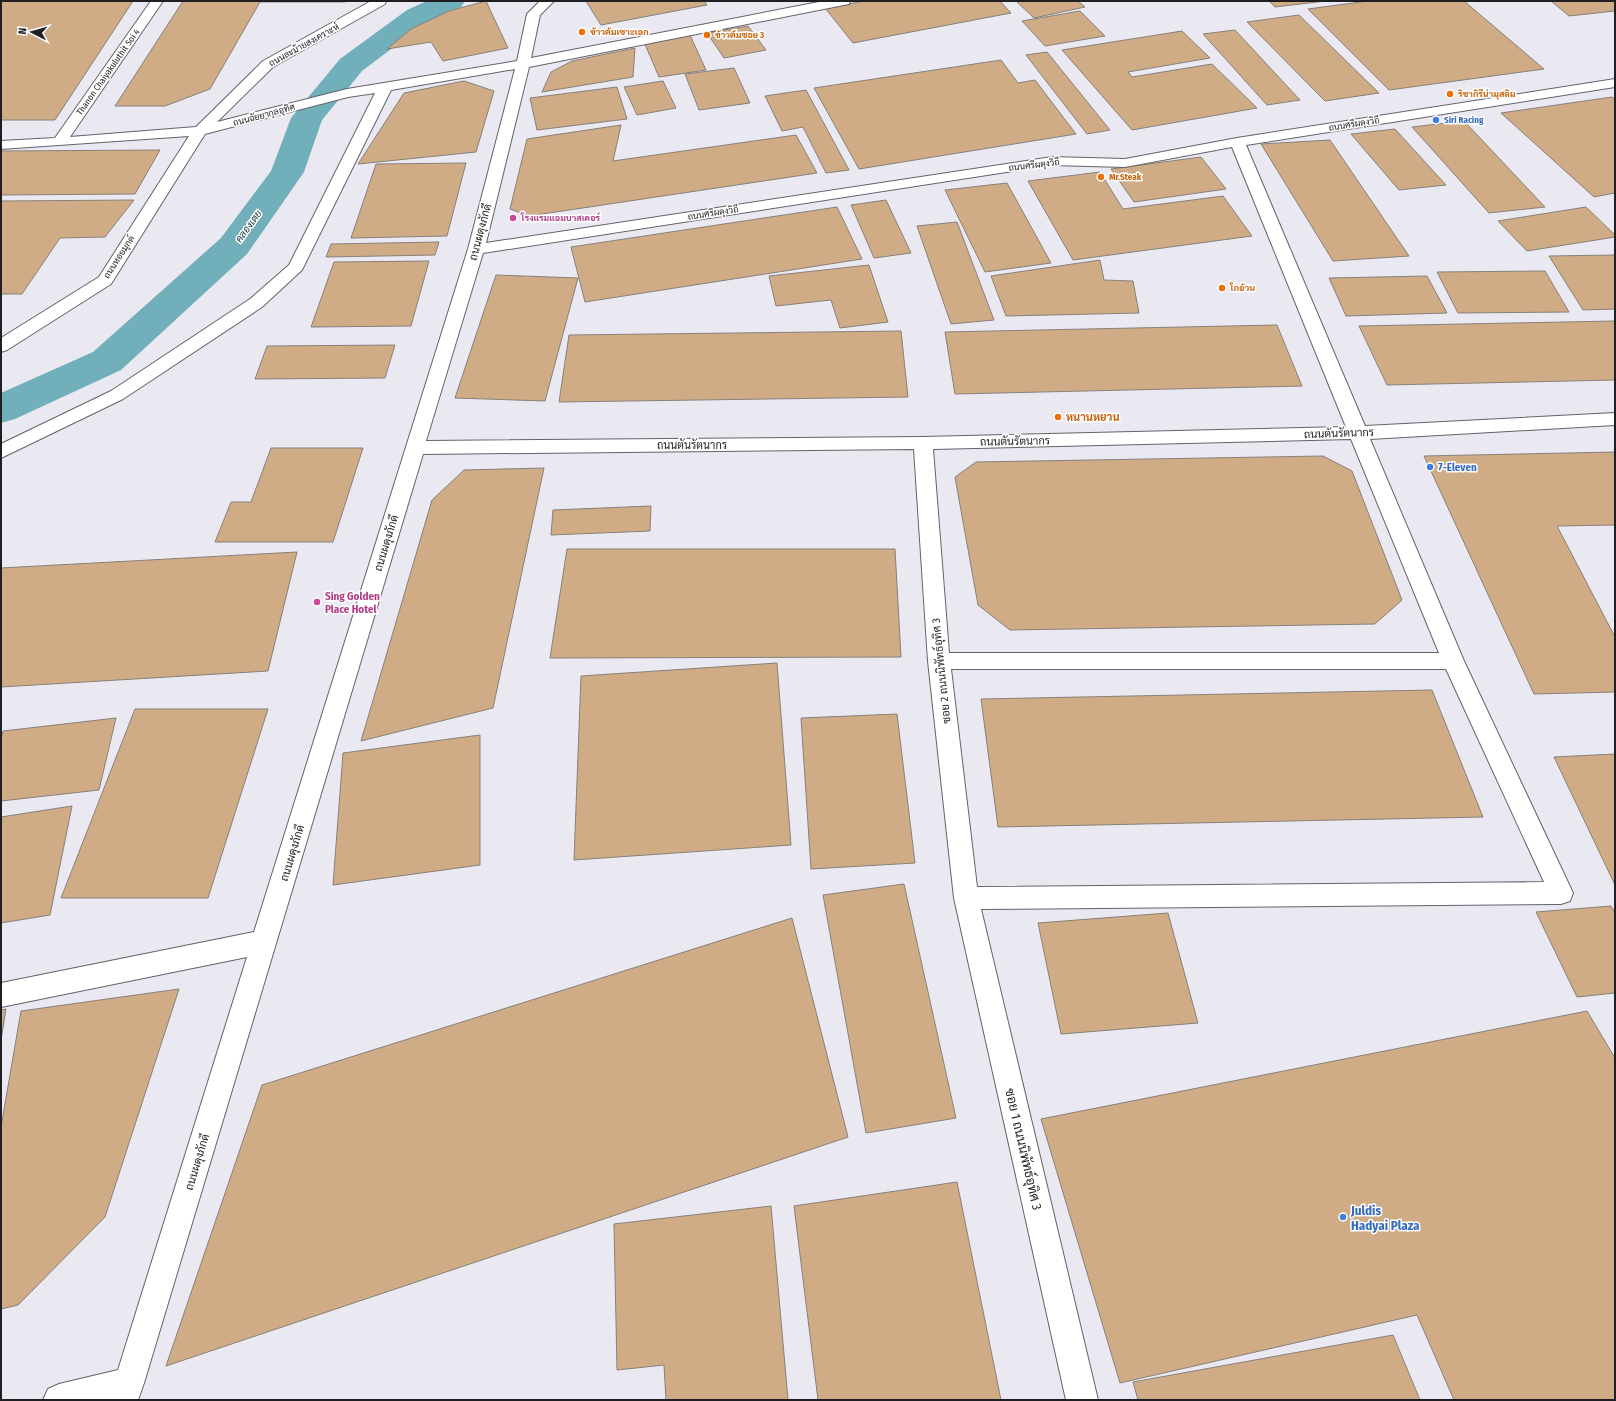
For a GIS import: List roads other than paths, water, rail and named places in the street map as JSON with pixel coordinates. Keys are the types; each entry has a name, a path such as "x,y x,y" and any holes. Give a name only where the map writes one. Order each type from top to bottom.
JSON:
{"street":[{"name":"Thanon Chaiyakuluthit Soi 4","path":"60,142 157,1"},
{"name":"ถนนละม้ายสงเคราะห์","path":"200,131 268,64 380,1"},
{"name":"ถนนผดุงภักดี","path":"126,1392 476,249 523,64 534,14 548,1"},
{"path":"523,64 844,1"},
{"name":"ถนนฉัยยากุลอุทิศ","path":"1,145 200,131 347,93 523,64"},
{"name":"ถนนศรีผดุงวิถี","path":"476,249 1052,161 1125,163 1237,142 1615,83"},
{"path":"1,452 117,395 256,303 296,267 384,87"},
{"name":"ถนนหอยมุกต์","path":"1,346 105,280 200,131"},
{"path":"966,898 1561,893 1453,661 1237,142"},
{"name":"ถนนตันรัตนากร","path":"416,448 922,443 1357,433 1615,419"},
{"name":"ซอย 2 ถนนนิพัทธ์อุทิศ 3","path":"922,443 939,661 966,898"},
{"path":"939,661 1453,661"},
{"name":"ซอย 1 ถนนนิพัทธ์อุทิศ 3","path":"966,898 1082,1400"},
{"path":"1,995 264,942"},
{"path":"59,1400 126,1392"}],"waterway":[{"name":"คลองเตย","path":"1,409 107,361 234,246 287,172 307,118 351,65 417,16 451,1"}],"place":[{"name":"ข้าวต้มเซาะเอก","path":"582,32"},
{"name":"ข้าวต้มซอย 3","path":"707,35"},
{"name":"ริชากิรีน่ามุสลิม","path":"1450,94"},
{"name":"Siri Racing","path":"1436,120"},
{"name":"Mr.Steak","path":"1101,177"},
{"name":"โรงแรมแอมบาสเดอร์","path":"513,218"},
{"name":"โกอ้วน","path":"1222,288"},
{"name":"หนานหยวน","path":"1058,417"},
{"name":"7-Eleven","path":"1430,467"},
{"name":"Sing Golden Place Hotel","path":"317,602"},
{"name":"Juldis Hadyai Plaza","path":"1343,1217"}]}
